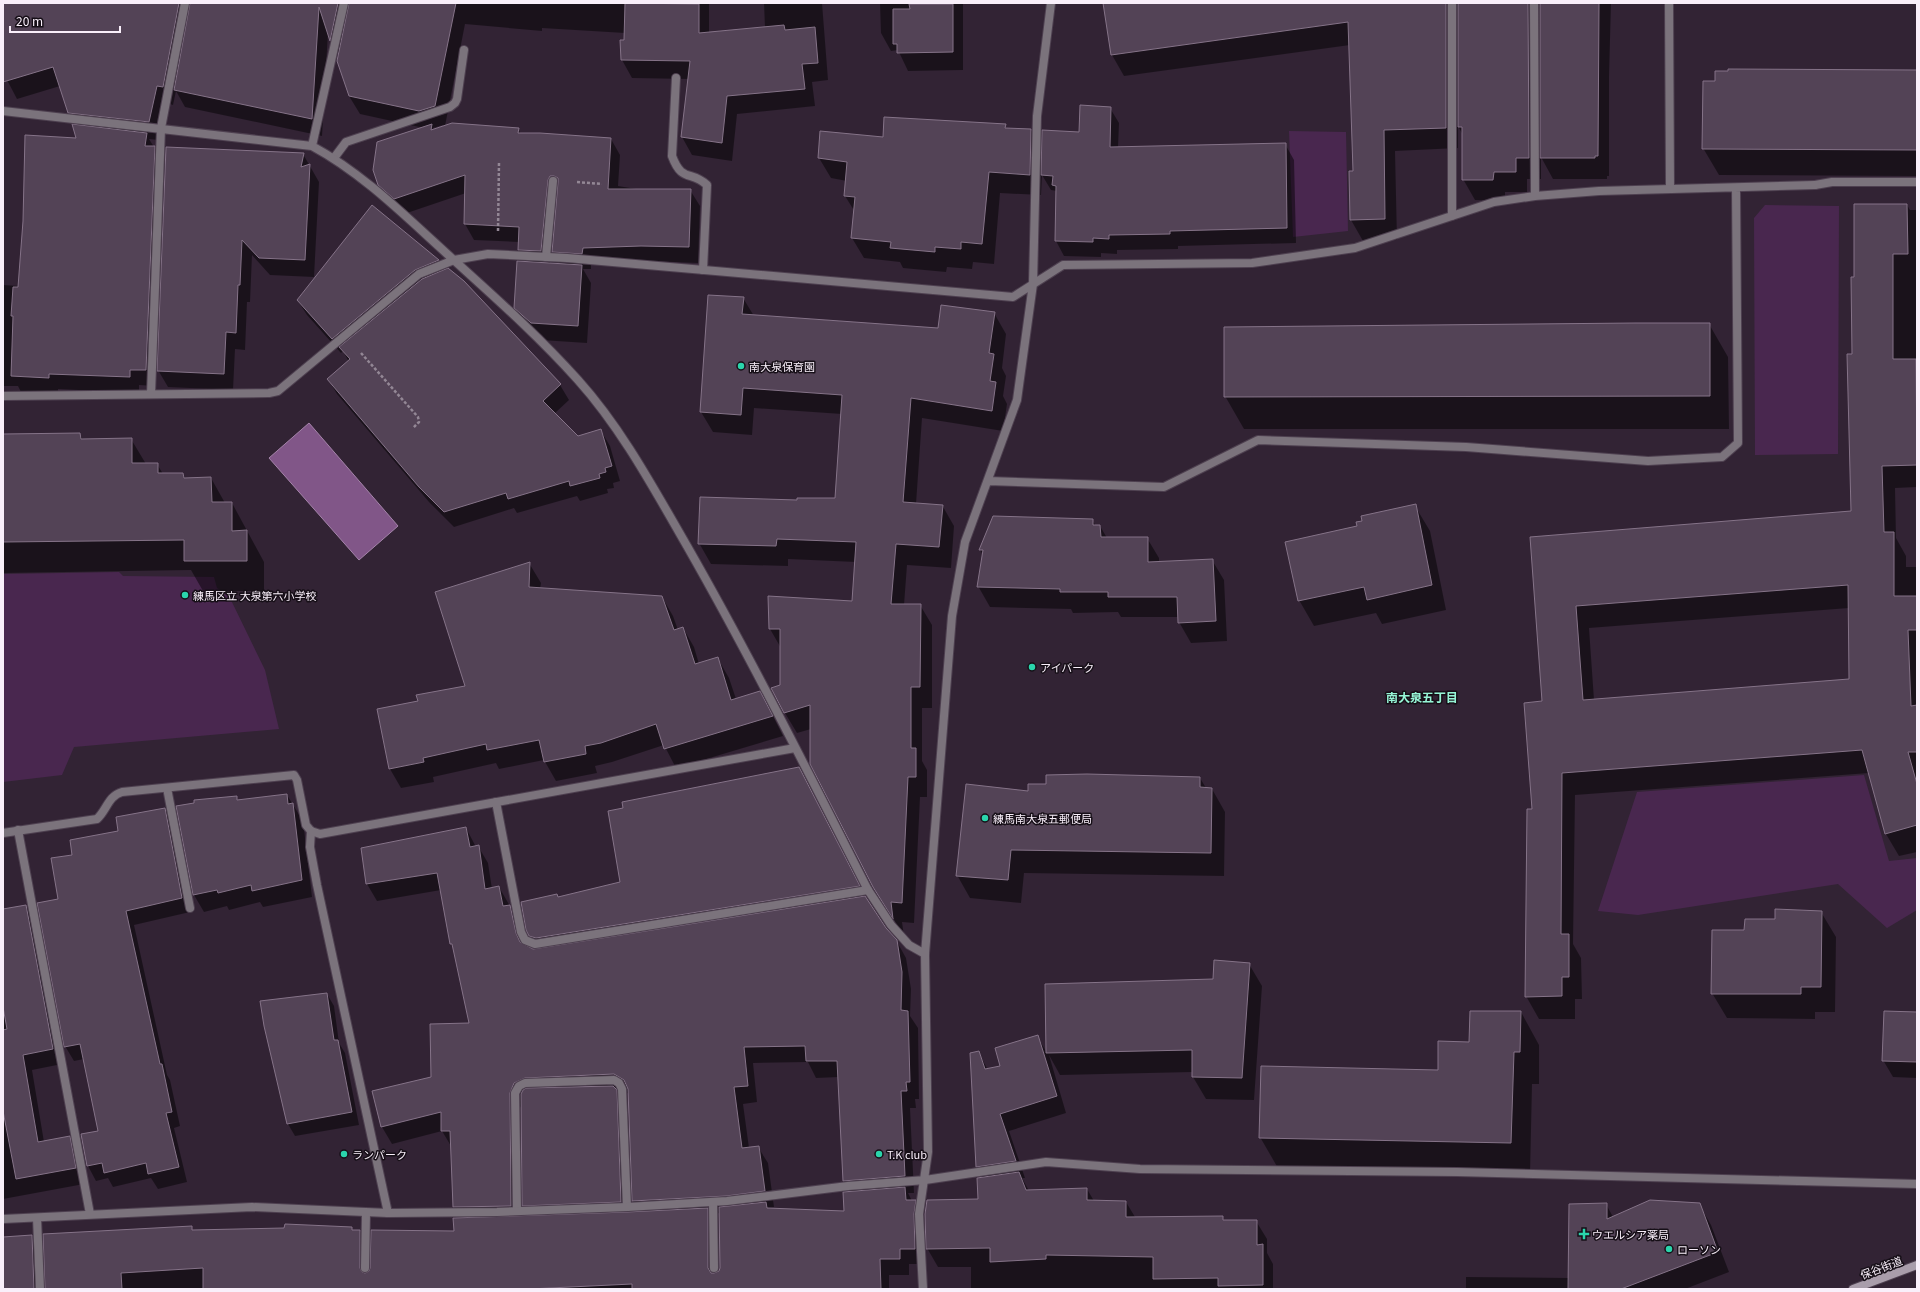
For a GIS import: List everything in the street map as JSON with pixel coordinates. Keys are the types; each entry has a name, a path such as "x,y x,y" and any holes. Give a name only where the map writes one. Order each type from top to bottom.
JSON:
{"main road":[{"name":"保谷街道","path":"1853,1289 1917,1265"}],"street":[{"path":"151,394 161,128 185,3"},
{"path":"312,146 344,3"},
{"path":"923,1289 919,1214 928,1152 925,954 952,616 965,542 1017,400 1033,284 1037,116 1051,3"},
{"path":"1452,3 1452,216"},
{"path":"1534,3 1535,196"},
{"path":"1669,3 1670,190"},
{"path":"334,158 346,142 455,104 464,50"},
{"path":"676,78 672,156 676,167 681,173 700,178 707,185 703,270"},
{"path":"3,115 3,111 312,146 334,158 398,210 454,260 531,331 574,375 614,425 647,477 724,610 868,890 891,925 909,945 925,954"},
{"path":"546,257 553,181"},
{"path":"3,396 269,393 278,391 419,274 454,260 488,254 546,257 1013,297 1063,265 1252,263 1356,248 1494,202 1535,196 1599,191 1815,185 1832,182 1917,182"},
{"path":"988,481 1164,487 1258,440 1466,447 1648,461 1722,456 1738,443 1736,188"},
{"path":"3,833 97,819 103,814 112,797 116,794 294,775 297,780 306,825 311,831 320,834 795,748"},
{"path":"167,788 190,908"},
{"path":"496,802 521,932 525,940 535,944 868,890"},
{"path":"18,830 90,1214"},
{"path":"311,831 310,847 317,885 388,1213"},
{"path":"518,1210 515,1093 519,1086 525,1084 614,1080 619,1083 622,1089 627,1207"},
{"path":"3,1219 252,1207 388,1213 497,1212 627,1207 714,1202 925,1180 1046,1162 1140,1169 1457,1172 1917,1184"},
{"path":"714,1202 714,1268"},
{"path":"365,1268 366,1213"},
{"path":"38,1218 40,1289"}],"path":[{"path":"498,254 499,162"},
{"path":"345,334 418,417 419,422 413,428"}],"shaded area":[{"path":"1289,131 1346,132 1348,231 1293,237"},
{"path":"1765,205 1839,206 1838,454 1755,455 1754,218"},
{"path":"309,423 398,526 359,560 269,458"},
{"path":"119,572 123,576 214,577 217,588 229,596 265,670 279,729 74,747 62,775 3,782 3,574"},
{"path":"1864,775 1889,861 1917,858 1917,910 1887,928 1838,884 1638,915 1598,911 1637,792"}],"building":[{"path":"3,3 179,3 163,87 157,86 149,122 68,113 53,67 3,82"},
{"path":"190,3 338,3 330,41 319,7 312,119 174,90"},
{"path":"349,3 456,3 435,106 419,111 349,96 337,61"},
{"path":"625,3 699,4 699,33 784,25 785,30 815,27 818,63 802,64 805,89 727,96 722,143 681,137 690,61 621,60 620,40 624,40"},
{"path":"1103,3 1446,3 1446,128 1384,130 1385,219 1350,220 1349,171 1353,171 1348,22 1111,55"},
{"path":"1458,3 1528,3 1529,158 1516,158 1516,172 1494,172 1493,180 1462,180 1462,127 1458,127"},
{"path":"1540,3 1599,3 1598,156 1595,156 1595,158 1540,158"},
{"path":"909,4 953,4 953,52 897,53 897,44 893,44 893,9 910,9"},
{"path":"1728,69 1917,70 1917,150 1702,149 1703,81 1715,81 1715,71 1728,71"},
{"path":"1080,105 1111,107 1110,147 1286,143 1287,228 1170,231 1170,234 1109,235 1109,239 1093,238 1093,242 1055,241 1056,186 1052,185 1053,176 1041,175 1042,130 1079,132"},
{"path":"884,117 1006,124 1005,128 1031,129 1030,175 989,172 982,244 961,242 961,249 935,247 935,252 890,248 891,242 851,238 855,197 844,196 847,162 818,158 820,131 883,137"},
{"path":"452,123 519,128 518,133 611,138 608,189 691,189 689,247 641,246 583,248 582,254 552,252 558,182 558,178 554,176 550,176 548,180 541,251 518,250 519,227 464,224 465,175 394,199 378,185 373,170 377,142 432,124 431,130"},
{"path":"72,124 147,133 145,146 155,146 146,370 130,370 130,377 49,374 49,378 11,376 13,316 11,316 13,287 18,287 23,221 25,135 76,138"},
{"path":"166,147 304,153 301,167 310,164 305,260 259,258 242,240 236,333 226,332 224,374 157,371"},
{"path":"1854,204 1907,204 1908,254 1893,254 1893,359 1916,359 1917,465 1882,466 1884,532 1894,532 1894,596 1917,596 1917,630 1908,630 1911,706 1917,705 1917,752 1908,752 1917,784 1917,825 1885,834 1862,750 1562,773 1561,934 1569,934 1569,977 1562,977 1562,996 1525,997 1527,809 1532,809 1524,703 1542,701 1530,537 1851,511 1847,354 1852,354 1851,277 1854,277","holes":["1848,585 1849,679 1583,700 1576,606"]},
{"path":"372,205 439,260 415,270 332,339 297,300"},
{"path":"517,261 582,265 578,326 531,323 514,308"},
{"path":"448,268 464,281 561,384 543,401 578,436 601,429 612,466 605,468 606,472 599,474 600,478 570,486 569,481 508,499 506,493 444,512 419,487 327,379 350,359 339,347 422,279"},
{"path":"708,295 744,297 742,314 938,328 941,305 995,312 989,353 994,354 990,381 996,382 992,411 911,398 903,502 943,505 939,547 896,544 891,604 921,604 920,687 911,687 911,748 916,748 916,777 908,777 902,903 891,902 893,919 873,887 810,764 810,705 784,713 771,688 780,685 780,629 769,629 768,596 852,601 856,542 777,539 776,546 698,544 700,497 797,500 797,498 835,498 842,395 743,388 741,415 700,412"},
{"path":"1710,323 1710,396 1224,397 1224,327"},
{"path":"80,433 81,439 132,438 132,463 158,463 158,473 183,473 184,478 211,477 212,502 232,502 232,531 247,530 247,561 184,561 184,540 3,542 3,434"},
{"path":"1416,504 1432,585 1367,600 1364,587 1298,601 1285,542 1357,526 1356,522 1362,521 1361,516"},
{"path":"993,516 1093,519 1093,525 1100,525 1101,537 1148,537 1148,562 1213,559 1216,621 1178,623 1177,597 1108,597 1108,592 1060,592 1060,589 977,587 983,550 979,550"},
{"path":"530,562 529,587 662,596 674,630 683,627 695,664 718,657 731,700 760,691 773,716 664,749 656,724 601,743 585,746 586,754 544,762 539,740 487,750 486,744 423,758 424,762 389,769 377,709 418,701 416,695 465,686 435,592"},
{"path":"799,767 860,886 536,938 529,936 526,930 521,902 557,894 558,897 620,882 608,811 623,808 622,802"},
{"path":"1087,774 1200,777 1200,787 1212,788 1211,853 1011,850 1008,880 956,876 966,784 1028,791 1028,784 1046,784 1046,775"},
{"path":"287,794 288,804 293,803 302,880 252,891 251,885 218,893 217,890 193,895 176,806 194,803 194,800 237,796 237,800"},
{"path":"165,808 182,898 126,911 172,1112 166,1113 179,1167 148,1174 146,1163 104,1173 102,1163 87,1166 81,1134 98,1131 80,1044 64,1047 37,903 58,899 51,858 72,855 70,840 118,831 116,817"},
{"path":"466,827 470,847 479,845 485,889 499,886 503,906 510,905 516,933 520,942 533,949 865,896 886,928 897,940 902,972 901,1010 908,1011 910,1082 906,1082 907,1091 901,1091 905,1176 843,1181 837,1061 806,1061 805,1046 744,1047 748,1086 734,1087 742,1148 759,1146 765,1191 726,1196 632,1201 628,1089 624,1080 614,1074 525,1078 514,1083 510,1093 511,1206 453,1207 450,1131 441,1131 441,1112 381,1127 372,1091 431,1077 430,1024 469,1023 452,944 450,944 437,873 366,884 361,848"},
{"path":"26,905 53,1049 23,1055 38,1142 70,1136 76,1168 16,1179 3,1111 3,1030 7,1029 3,1007 3,909"},
{"path":"1775,909 1822,911 1821,987 1801,987 1801,994 1711,994 1712,930 1744,930 1745,919 1775,919"},
{"path":"1214,960 1250,963 1242,1078 1192,1077 1192,1050 1046,1053 1045,984 1213,979"},
{"path":"327,993 334,1040 338,1040 352,1112 287,1124 264,1026 260,1001"},
{"path":"1470,1011 1521,1011 1520,1052 1514,1052 1511,1143 1259,1138 1261,1066 1438,1070 1438,1041 1469,1042"},
{"path":"1884,1011 1917,1012 1917,1062 1882,1061"},
{"path":"1038,1035 1057,1096 1000,1114 1016,1161 976,1167 970,1053 979,1051 985,1069 1000,1066 995,1048"},
{"path":"613,1086 617,1090 621,1202 522,1206 521,1094 523,1090 526,1088"},
{"path":"1019,1172 1026,1190 1087,1188 1087,1200 1126,1201 1126,1217 1223,1216 1223,1220 1257,1220 1257,1245 1263,1244 1263,1285 1218,1286 1218,1278 1153,1279 1153,1257 1046,1255 1046,1259 990,1262 990,1248 926,1249 925,1214 927,1200 978,1199 977,1178"},
{"path":"905,1187 906,1200 916,1200 914,1214 915,1249 900,1249 900,1259 880,1259 881,1289 632,1289 632,1284 529,1289 203,1289 203,1268 121,1273 122,1289 45,1289 43,1234 192,1226 192,1230 284,1228 285,1224 352,1227 352,1230 360,1230 360,1268 362,1272 365,1273 369,1271 370,1268 371,1230 454,1231 453,1218 708,1208 708,1268 711,1273 714,1273 719,1271 720,1268 719,1207 766,1202 767,1208 844,1211 843,1192"},
{"path":"1650,1200 1700,1203 1718,1252 1621,1289 1568,1289 1569,1204 1607,1203 1607,1219"},
{"path":"32,1235 34,1289 3,1289 3,1237"}],"place":[{"name":"南大泉保育園","path":"741,366"},
{"name":"練馬区立 大泉第六小学校","path":"185,595"},
{"name":"アイパーク","path":"1032,667"},
{"name":"練馬南大泉五郵便局","path":"985,818"},
{"name":"ランパーク","path":"344,1154"},
{"name":"T.K club","path":"879,1154"},
{"name":"ウエルシア薬局","path":"1584,1234"},
{"name":"ローソン","path":"1669,1249"}],"district":[{"name":"南大泉五丁目","path":"1422,696"}]}
